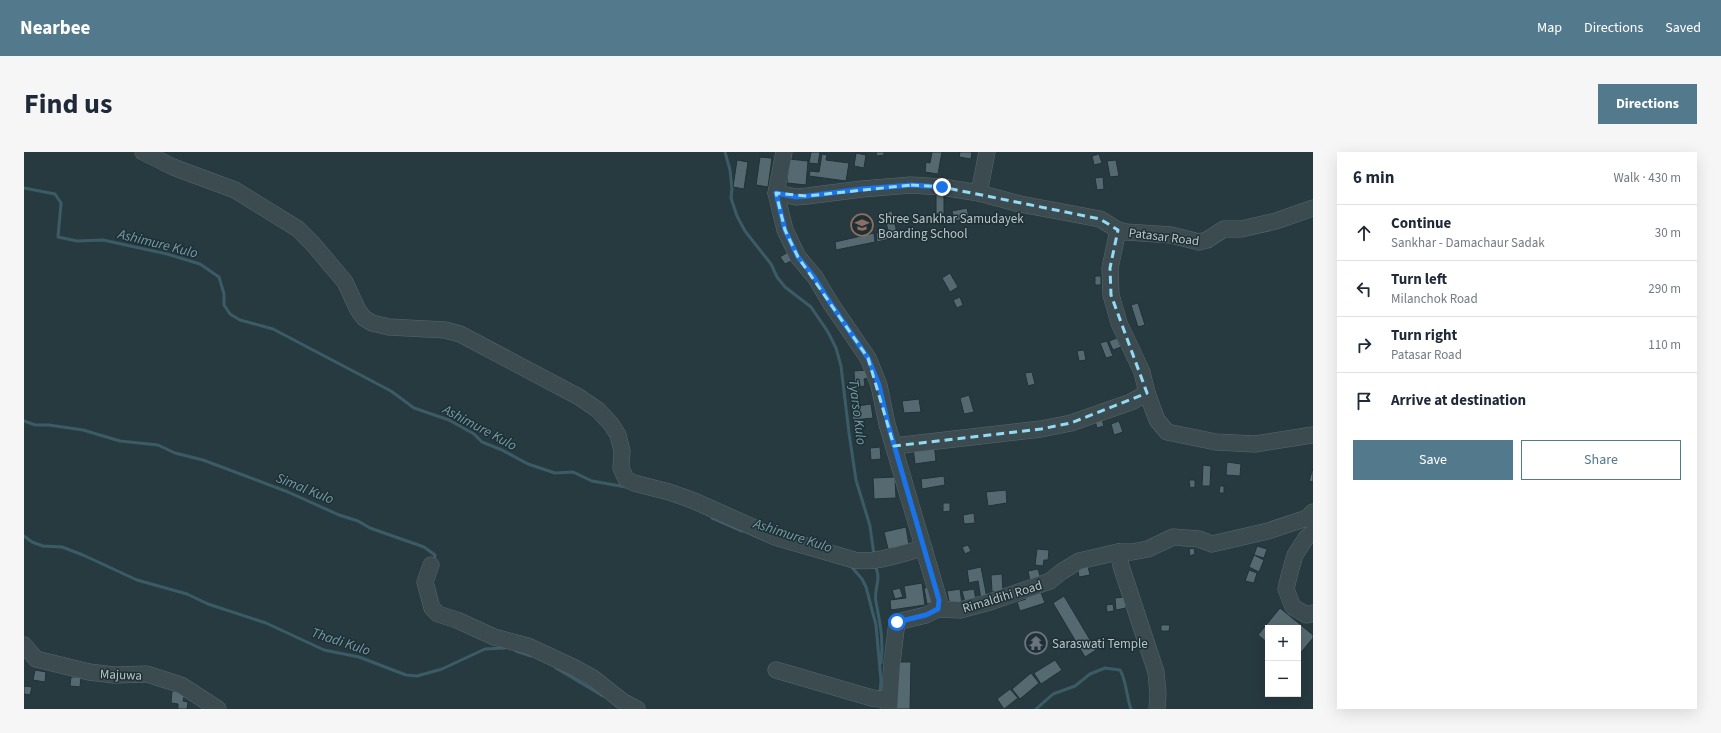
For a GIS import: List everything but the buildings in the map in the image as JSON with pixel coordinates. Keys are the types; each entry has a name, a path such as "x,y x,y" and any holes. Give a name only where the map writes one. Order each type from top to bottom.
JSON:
{"street":[{"path":"143,152 179,169 235,190 298,229 313,244 345,282 358,310 364,318 372,322 389,326 445,330 460,334 579,397 598,410 611,424 618,435 622,451 621,468 626,479 634,483 669,492 692,500 775,537 863,562 924,548"},
{"path":"776,670 889,704 897,622 926,615 938,609 939,600 894,446 879,385 868,358 814,277 798,257 785,230 776,193 784,152"},
{"path":"979,193 987,152"},
{"name":"Patasar Road","path":"776,193 796,197 911,185 942,187 979,193 1020,204 1104,220 1118,230 1130,233 1171,235 1202,242 1224,229 1241,229 1276,221 1313,208"},
{"path":"1118,230 1110,268 1111,295 1119,323 1142,372 1147,393 1157,420 1166,432 1216,442 1255,444 1313,435"},
{"path":"894,446 1041,429 1071,423 1131,402 1147,393"},
{"name":"Rimaldihi Road","path":"938,609 960,610 990,602 1050,581 1079,561 1118,552 1132,552 1148,549 1173,538 1199,539 1212,544 1268,531 1307,518 1313,512"},
{"path":"1313,532 1306,538 1295,555 1286,589 1293,607 1307,615 1313,613"},
{"path":"1118,552 1121,566 1156,672 1158,694 1157,709"},
{"path":"431,565 427,589 432,608 438,614 457,620 494,636 528,646 575,668 593,678 622,701 637,709"},
{"name":"Majuwa","path":"24,645 36,659 66,667 114,675 147,674 181,685 218,709"}],"highlighted area":[{"path":"911,185 942,187 1100,219 1118,230 1110,268 1111,295 1147,393 1071,423 1041,429 894,446 868,358 798,257 785,230 776,193 807,196"}],"waterway":[{"name":"Tyarso Kulo","path":"725,152 730,170 732,189 731,198 737,216 745,231 771,264 777,277 785,287 811,307 828,332 836,348 841,366 856,480 870,526 874,555"},
{"name":"Ashimure Kulo","path":"24,188 55,194 61,203 58,237 77,241 103,240 167,254 200,264 219,277 224,294 224,305 230,314 240,320 273,329 391,391 414,408 449,420 474,434 482,442 502,450 528,464 555,473 573,472 592,481 626,487"},
{"name":"Simal Kulo","path":"24,421 35,425 49,425 83,430 120,441 158,445 175,453 203,460 288,492 339,515 358,521 370,528 424,547 435,555 434,561"},
{"name":"Ashimure Kulo","path":"712,518 742,531"},
{"name":"Thadi Kulo","path":"24,536 32,542 43,546 62,547 83,555 137,580 187,594 208,604 266,623 324,650 359,657 406,675 417,676 442,669 485,649 505,648"},
{"name":"Tyarso Kulo","path":"875,564 878,577 876,599 882,639 881,663"},
{"name":"Ashimure Kulo","path":"850,565 862,579 866,587 876,625 880,670"},
{"name":"Thadi Kulo","path":"516,651 531,656"},
{"name":"Thadi Kulo","path":"556,668 603,696"},
{"path":"1036,709 1053,694 1075,686 1090,674 1105,668 1120,670 1124,679 1131,709"},
{"name":"Tyarso Kulo","path":"880,669 880,693"}],"place":[{"name":"Shree Sankhar Samudayek Boarding School","path":"862,225"},
{"name":"Saraswati Temple","path":"1036,643"}],"route":[{"path":"897,622 926,615 938,609 939,600 894,446 879,385 868,358 814,277 798,257 785,230 776,193 796,197 911,185 942,187"}]}
